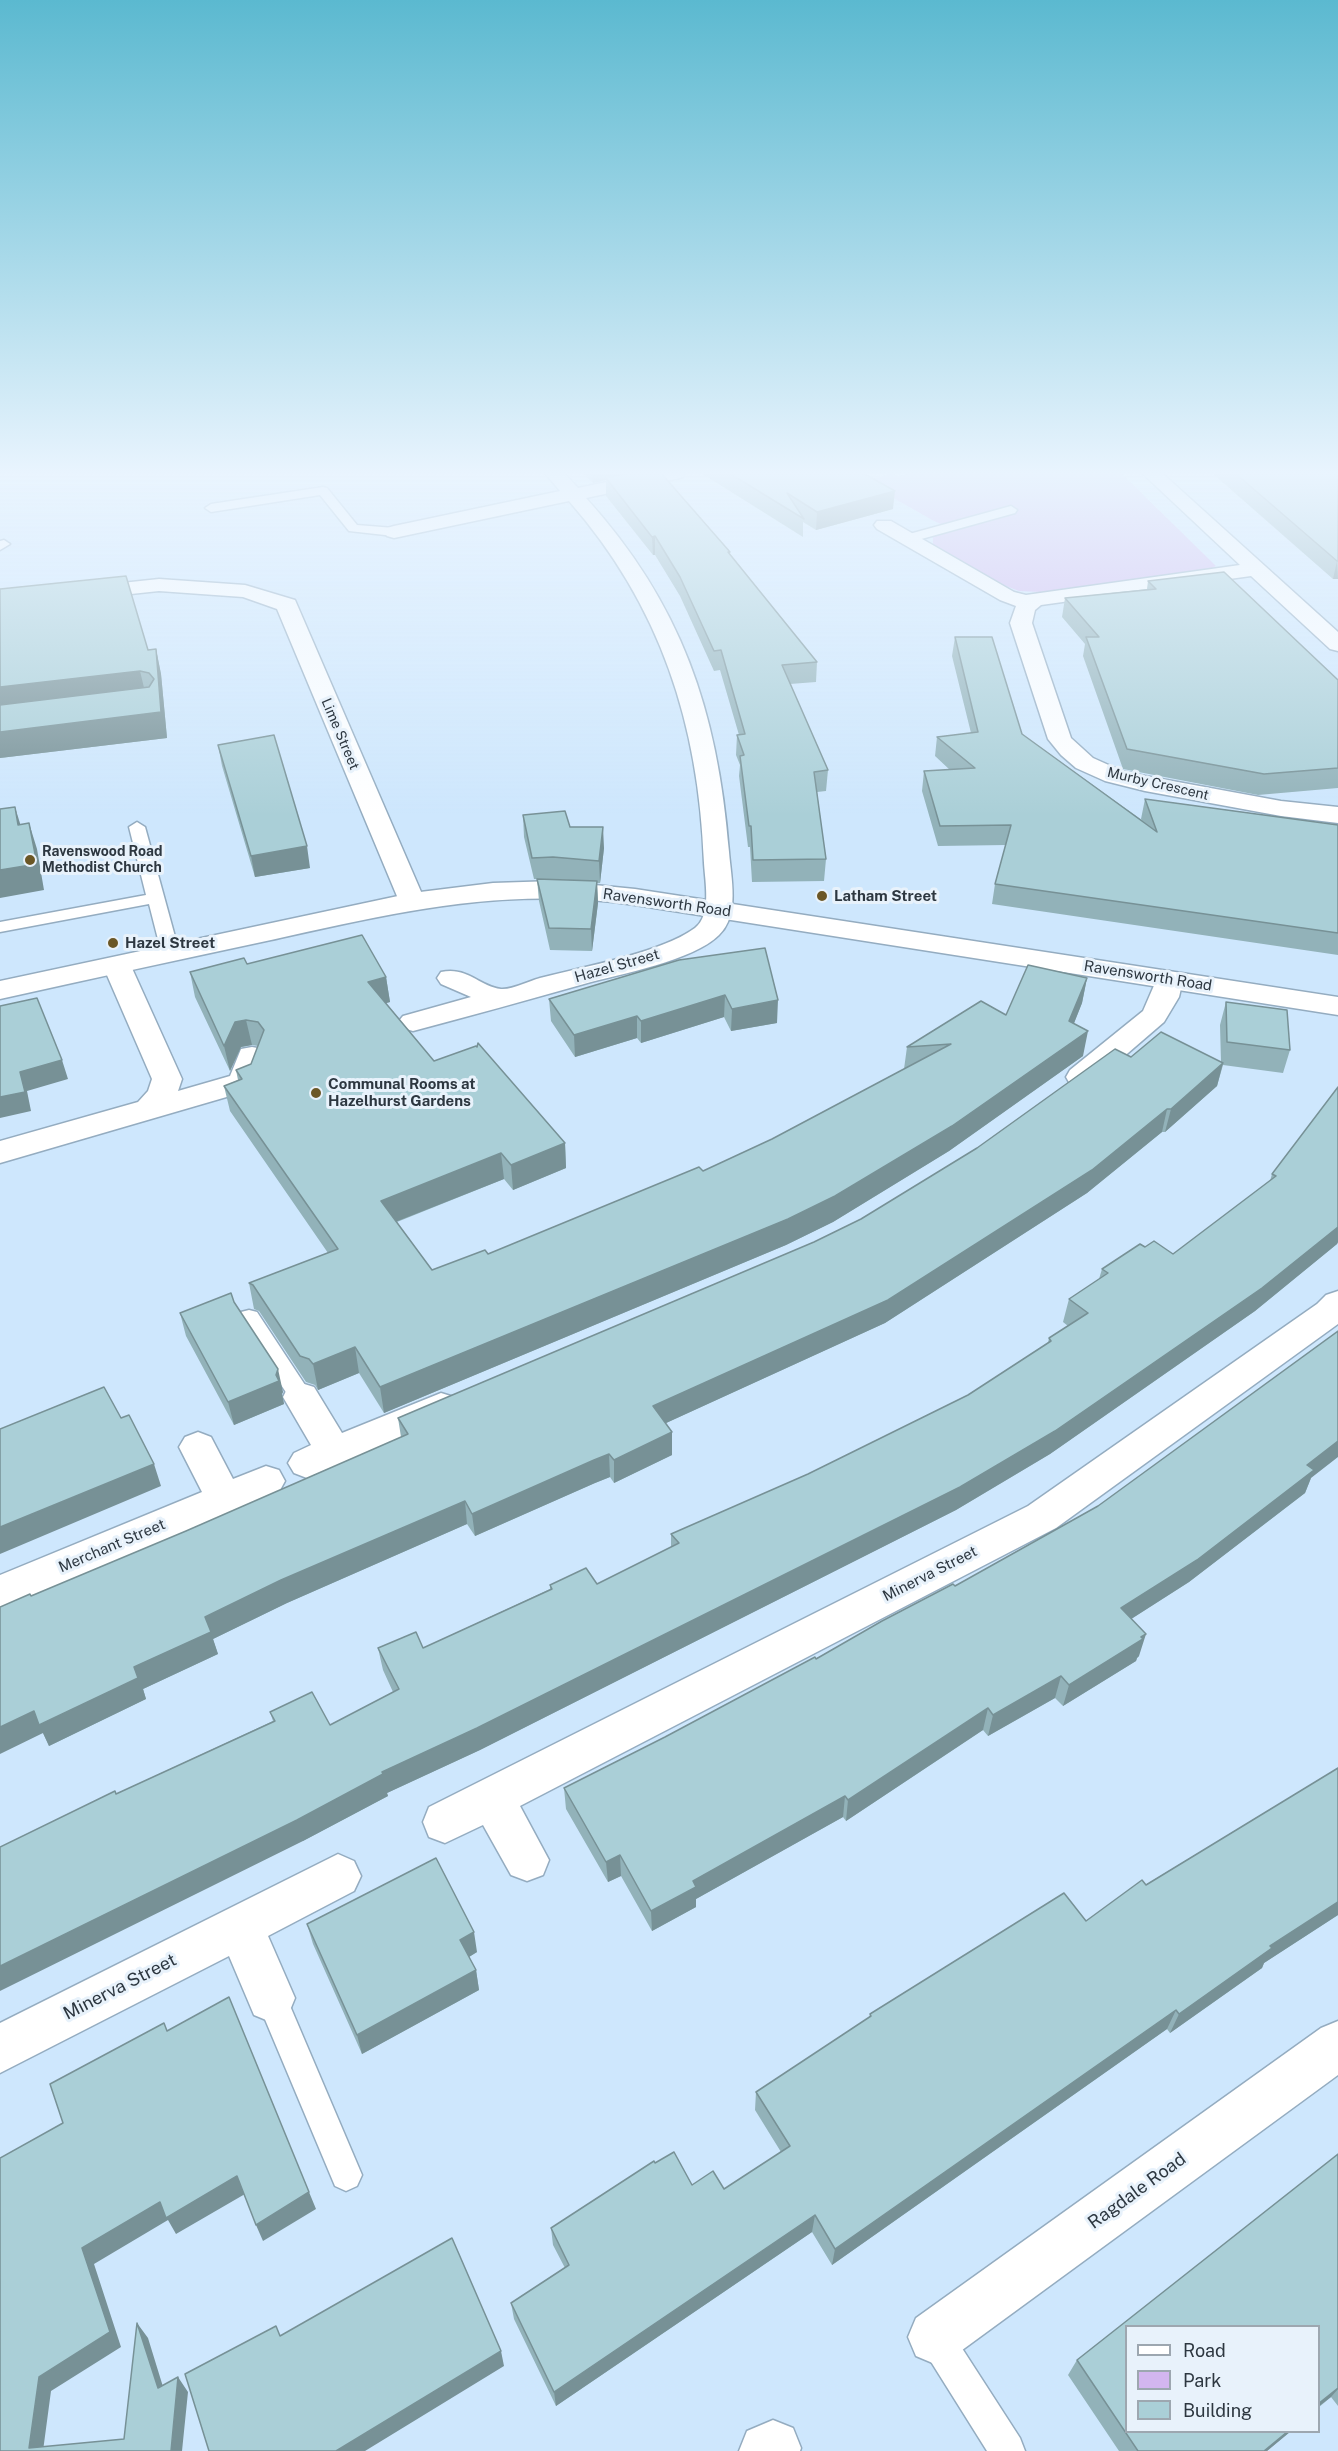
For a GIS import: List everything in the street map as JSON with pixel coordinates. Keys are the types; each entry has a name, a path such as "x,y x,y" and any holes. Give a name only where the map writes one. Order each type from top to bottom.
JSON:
{"street":[{"name":"Lime Street","path":"0,602 137,587"},
{"name":"Lime Street","path":"193,587 245,591 287,605 412,902"},
{"path":"642,587 676,651 700,723 710,769 715,819 718,910"},
{"path":"992,587 1007,596 1029,603 1048,596 1115,587"},
{"path":"1277,587 1338,644"},
{"name":"Murby Crescent","path":"1029,603 1022,612 1021,624 1060,739 1070,752 1084,762 1131,781 1255,804 1338,815"},
{"name":"Ravensworth Road","path":"0,990 412,902 475,892 574,890 718,910 1338,1006"},
{"name":"Hazel Street","path":"413,1022 664,953 696,939 714,926 718,910"},
{"path":"117,966 167,1079 162,1094 149,1109"},
{"path":"451,978 498,998"},
{"path":"1055,1095 1083,1076 1154,1016 1165,997 1169,980"},
{"path":"0,1152 243,1082 252,1056"},
{"name":"Minerva Street","path":"446,1822 1042,1517 1338,1304"},
{"path":"301,1397 321,1458 464,1397"},
{"path":"198,1447 224,1498"},
{"name":"Merchant Street","path":"0,1593 266,1481"},
{"path":"492,1798 527,1860"},
{"name":"Minerva Street","path":"0,2049 338,1876"},
{"path":"240,1926 271,1998"},
{"name":"Ragdale Road","path":"935,2337 1338,2045"}],"lane":[{"path":"137,827 171,955"},
{"path":"0,927 156,898"},
{"path":"249,1318 301,1397"},
{"path":"271,1998 346,2175"},
{"path":"935,2337 1007,2451"}],"green space":[{"path":"1010,587 1074,587 1040,592 1019,591"}],"building":[{"path":"129,587 148,650 156,649 161,712 0,732 0,705 149,687 154,679 149,673 140,671 0,687 0,589"},
{"path":"685,587 757,587 817,662 782,665 828,770 814,772 826,859 753,860 751,826 749,826 740,756 744,755 737,735 745,734 721,650 714,651"},
{"path":"1154,587 1240,587 1338,680 1338,768 1264,774 1127,749 1086,637 1099,637 1065,598 1156,589"},
{"path":"955,637 992,637 1022,734 1157,832 1145,799 1338,825 1338,933 995,884 1011,825 940,826 924,771 975,768 937,737 978,732"},
{"path":"274,735 307,846 251,856 218,745"},
{"path":"15,807 18,825 29,823 37,864 0,870 0,809"},
{"path":"565,811 570,827 603,827 599,861 553,857 532,858 523,815"},
{"path":"537,879 597,881 591,929 549,928"},
{"path":"362,935 386,977 368,982 434,1061 477,1047 478,1043 565,1143 511,1165 501,1153 381,1201 432,1270 485,1250 488,1254 699,1167 703,1171 772,1139 951,1044 907,1047 981,1001 1006,1015 1028,965 1087,978 1069,1021 1088,1031 952,1126 835,1196 788,1219 380,1387 355,1347 313,1364 309,1359 300,1356 253,1285 249,1283 338,1249 224,1086 242,1079 236,1070 251,1064 264,1030 258,1022 246,1020 235,1022 224,1046 190,972 244,958 247,964"},
{"path":"765,948 778,1000 732,1009 725,995 641,1021 637,1016 574,1035 549,999 679,960"},
{"path":"37,998 62,1060 20,1072 25,1092 0,1097 0,1006"},
{"path":"1226,1002 1287,1010 1290,1050 1227,1042"},
{"path":"1161,1032 1223,1063 1171,1109 1167,1109 1092,1170 888,1300 653,1406 672,1432 614,1460 609,1454 472,1514 465,1501 281,1580 205,1617 211,1632 134,1667 138,1678 39,1725 34,1711 0,1727 0,1607 186,1531 408,1434 398,1418 814,1242 861,1219 977,1148 1115,1049 1131,1057"},
{"path":"1338,1087 1338,1227 1262,1288 1055,1431 960,1487 477,1728 382,1772 383,1774 297,1820 0,1966 0,1847 115,1791 116,1794 275,1721 270,1712 312,1692 330,1725 399,1689 378,1648 416,1632 423,1648 552,1589 550,1585 586,1568 597,1584 679,1543 671,1534 808,1474 968,1395 1051,1341 1049,1338 1088,1313 1069,1299 1108,1273 1102,1269 1140,1244 1145,1247 1154,1241 1173,1254 1276,1176 1272,1174"},
{"path":"231,1293 234,1302 278,1369 276,1375 279,1381 228,1402 180,1313"},
{"path":"1338,1331 1338,1441 1307,1465 1314,1470 1197,1560 1121,1608 1146,1634 1141,1637 1143,1639 1069,1685 1061,1676 993,1715 988,1708 848,1800 845,1796 693,1881 696,1887 651,1911 620,1855 606,1862 564,1788 815,1657 816,1659 953,1584 955,1586 1098,1506"},
{"path":"104,1387 121,1418 129,1415 154,1464 0,1527 0,1429"},
{"path":"1338,1768 1338,1902 1270,1946 1272,1948 1179,2014 1176,2010 835,2249 815,2215 554,2392 511,2303 569,2265 551,2228 654,2161 655,2163 674,2152 692,2185 713,2171 724,2189 790,2146 756,2092 871,2016 870,2014 1064,1893 1086,1921 1142,1880 1146,1885"},
{"path":"436,1858 474,1932 460,1940 476,1970 357,2035 307,1924"},
{"path":"229,1997 309,2192 256,2225 237,2176 166,2218 160,2202 82,2248 110,2332 39,2377 29,2448 124,2439 137,2323 158,2388 178,2377 171,2451 0,2451 0,2158 63,2123 50,2084 164,2023 167,2031"},
{"path":"1338,2154 1338,2388 1320,2402 1320,2325 1125,2325 1125,2432 1077,2360"},
{"path":"452,2238 501,2351 336,2451 209,2451 185,2374 276,2326 280,2336"},
{"path":"1126,2433 1286,2433 1264,2451 1138,2451"}],"place":[{"name":"Ravenswood Road Methodist Church","path":"30,860"},
{"name":"Latham Street","path":"822,896"},
{"name":"Hazel Street","path":"113,943"},
{"name":"Communal Rooms at Hazelhurst Gardens","path":"316,1093"}]}
